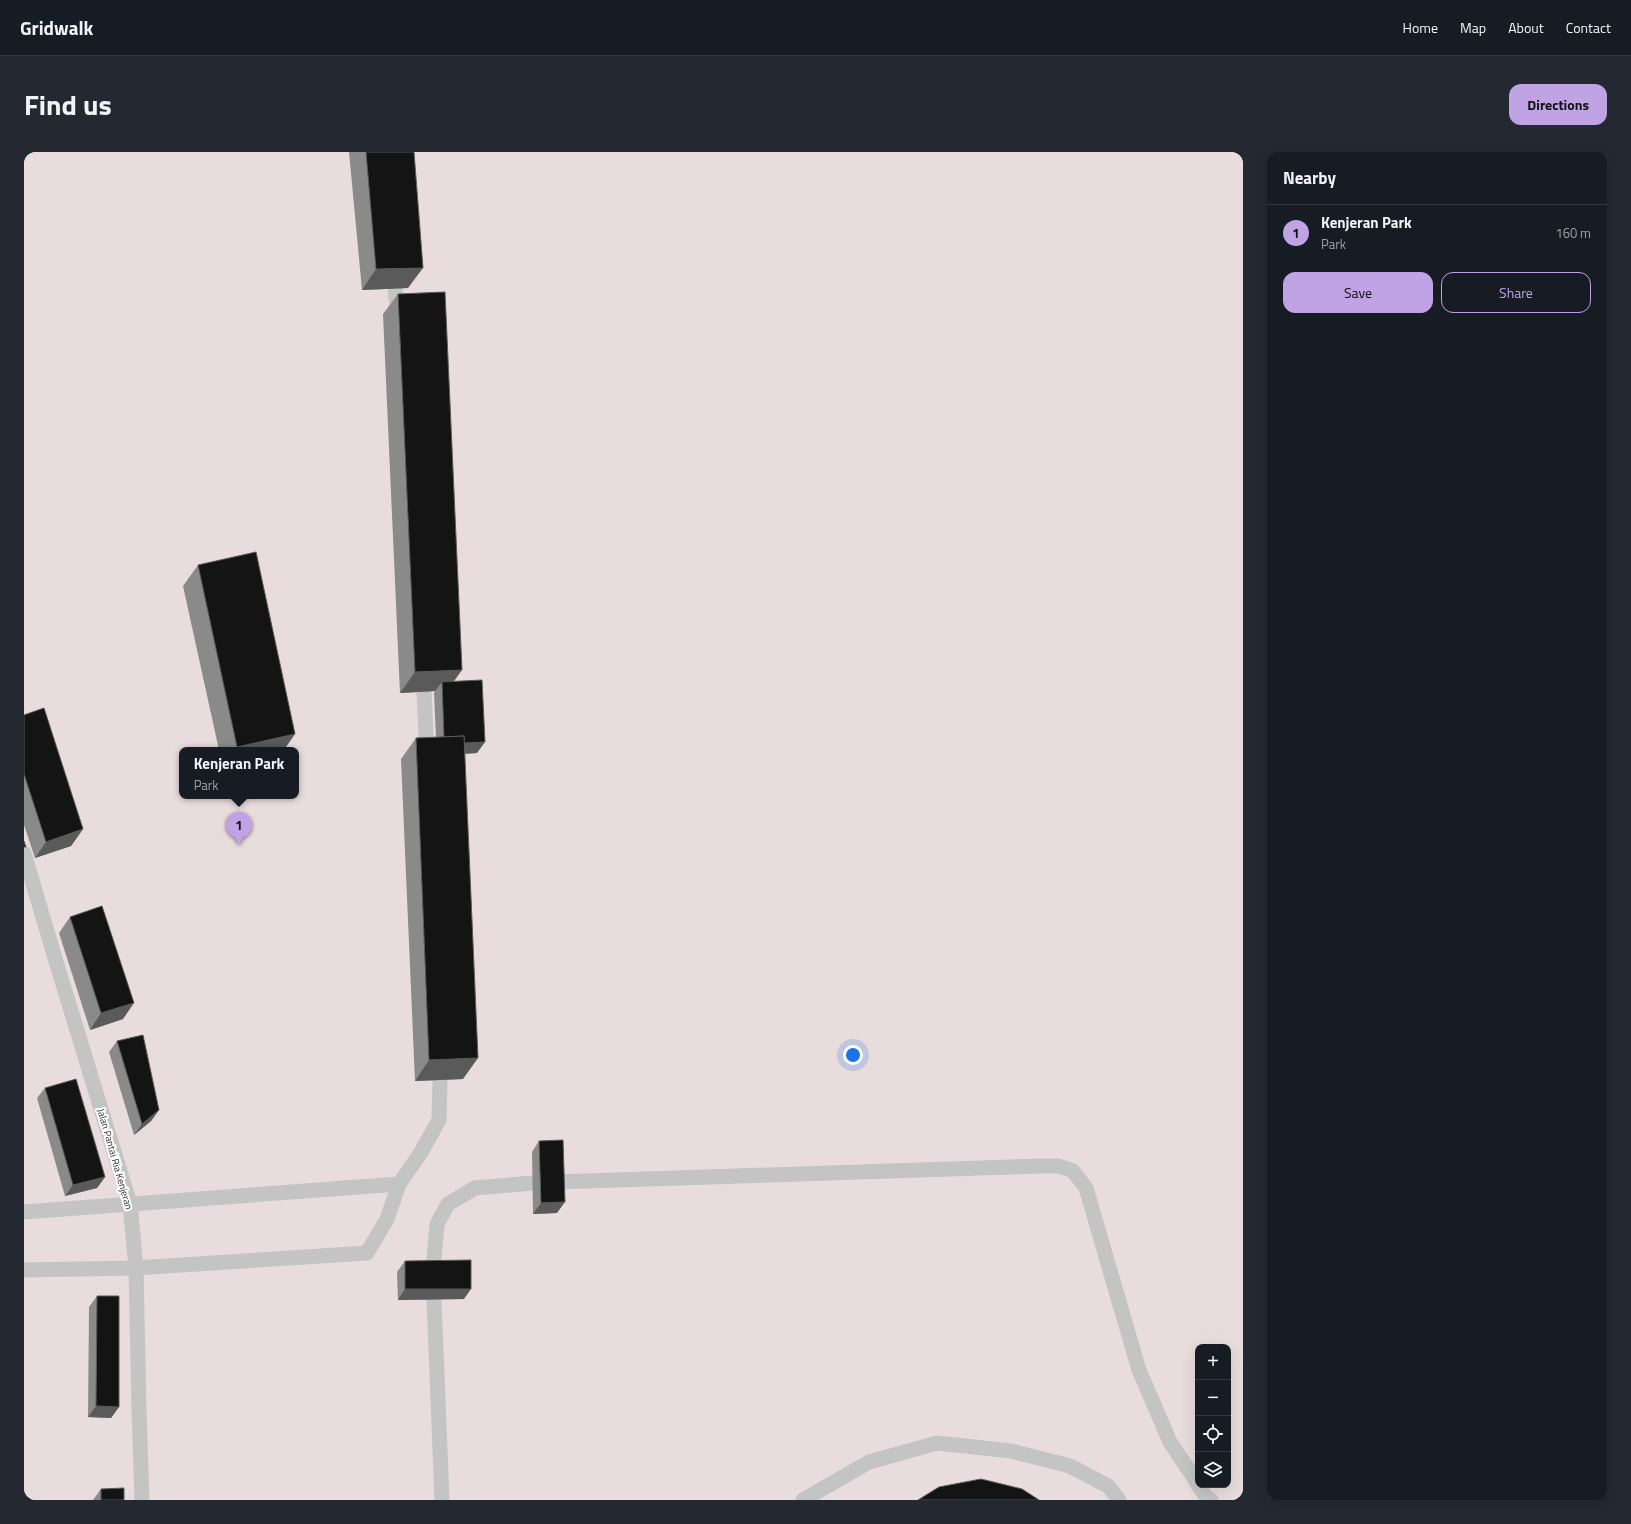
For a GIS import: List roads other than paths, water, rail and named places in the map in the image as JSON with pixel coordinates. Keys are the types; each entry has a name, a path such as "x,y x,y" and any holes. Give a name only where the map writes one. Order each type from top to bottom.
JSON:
{"lane":[{"path":"395,289 398,314"},
{"path":"424,692 427,757"},
{"name":"Jalan Pantai Ria Kenjeran","path":"24,852 130,1204 136,1268 138,1411 142,1500"},
{"path":"24,1270 136,1268 366,1253 387,1219 399,1184 420,1154 439,1120 440,1080"},
{"path":"556,1182 1040,1166 1059,1166 1073,1171 1086,1188 1140,1370 1170,1442 1195,1480"},
{"path":"433,1271 437,1224 448,1204 475,1188 532,1182"},
{"path":"24,1212 399,1184"},
{"path":"434,1299 442,1500"},
{"path":"803,1500 869,1462 937,1443 1011,1451 1070,1466 1108,1486 1119,1500"},
{"path":"1200,1488 1206,1497 1211,1500"}],"place":[{"name":"Kenjeran Park","path":"239,845"}]}
